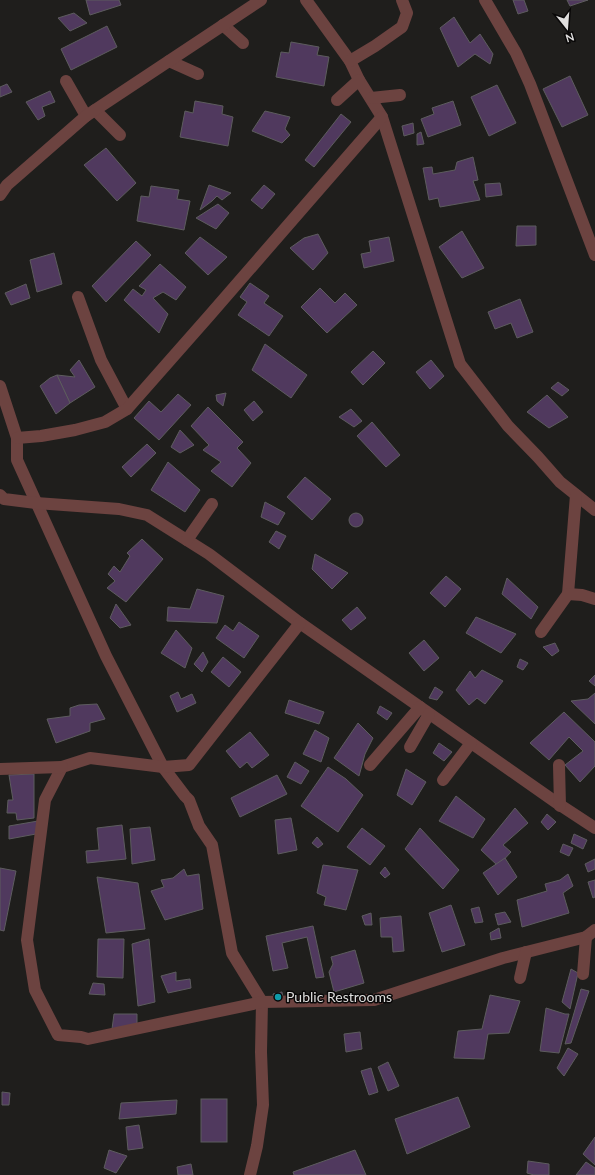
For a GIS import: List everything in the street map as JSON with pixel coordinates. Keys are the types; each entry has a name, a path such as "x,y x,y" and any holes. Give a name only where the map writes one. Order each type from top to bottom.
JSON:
{"street":[{"path":"0,195 6,185 91,113 261,0"},
{"path":"306,0 350,61 359,80 382,117 460,364 508,426 560,482 595,510"},
{"path":"350,61 402,27 407,13 402,0"},
{"path":"485,0 516,53 530,84 595,255"},
{"path":"223,25 243,43"},
{"path":"169,61 198,74"},
{"path":"337,100 359,80"},
{"path":"66,81 91,113 120,135"},
{"path":"370,98 400,95"},
{"path":"17,438 42,436 75,430 105,422 128,409 382,117"},
{"path":"78,297 101,360 128,409"},
{"path":"0,386 17,438 17,460 106,656 163,767 184,796 189,800 199,826 212,846 232,953 262,1002 261,1052 263,1105 257,1146 250,1175"},
{"path":"541,632 568,594 576,495"},
{"path":"1,498 36,503 119,509 147,515 209,554 300,623 560,806 595,828"},
{"path":"187,540 212,504"},
{"path":"568,594 582,595 595,599"},
{"path":"0,769 62,767 90,758 163,767 189,765 300,623"},
{"path":"410,747 424,710"},
{"path":"370,765 424,710"},
{"path":"444,780 471,743"},
{"path":"558,765 560,806"},
{"path":"62,767 45,800 27,940 35,990 58,1035 81,1037 88,1040 262,1002 374,1000 503,958 590,933 583,974"},
{"path":"520,978 526,952"}],"building":[{"path":"86,0 119,0 121,5 90,15"},
{"path":"513,0 524,0 528,11 518,14"},
{"path":"567,0 588,0 570,6"},
{"path":"74,13 87,23 70,31 58,18"},
{"path":"454,17 470,43 480,34 493,54 490,64 475,54 458,67 440,28"},
{"path":"107,26 117,47 71,70 61,49"},
{"path":"291,42 319,47 317,55 329,57 324,86 276,77 281,52 289,53"},
{"path":"570,76 588,115 562,127 543,89"},
{"path":"7,84 12,92 0,97 0,87"},
{"path":"497,85 516,123 489,136 471,97"},
{"path":"50,91 55,102 42,107 45,116 38,120 26,102"},
{"path":"195,101 223,106 222,114 233,117 228,146 180,137 185,111 193,113"},
{"path":"453,101 461,125 428,137 421,119 434,114 432,108"},
{"path":"265,111 290,117 285,129 290,135 282,143 252,131"},
{"path":"341,114 351,122 314,167 305,160"},
{"path":"413,123 414,133 404,136 402,126"},
{"path":"421,132 424,144 417,145 417,134"},
{"path":"106,148 136,183 117,201 84,165"},
{"path":"473,157 478,180 473,181 480,200 440,207 438,198 429,200 423,168 432,167 433,174 455,170 457,162"},
{"path":"500,183 502,195 486,197 485,184"},
{"path":"209,185 231,193 222,200 217,196 200,210"},
{"path":"264,185 275,194 262,209 251,200"},
{"path":"151,186 179,190 177,199 190,201 184,230 137,221 141,196 149,197"},
{"path":"218,204 229,213 216,229 196,218"},
{"path":"517,226 536,226 536,245 516,246"},
{"path":"462,231 484,268 462,278 439,247"},
{"path":"318,234 328,253 313,270 290,248 304,238"},
{"path":"200,237 227,257 208,275 185,253"},
{"path":"389,237 394,261 364,268 361,254 371,252 369,241"},
{"path":"136,241 151,255 106,302 92,286"},
{"path":"54,253 62,284 37,292 30,260"},
{"path":"160,264 186,287 176,300 163,292 153,298 168,314 159,333 124,300 133,289 142,296 146,290 139,286"},
{"path":"250,283 269,296 264,303 283,316 269,336 238,315 247,302 240,297"},
{"path":"26,284 30,298 11,305 5,293"},
{"path":"320,288 335,303 345,293 357,305 327,333 301,307"},
{"path":"520,299 533,332 517,338 511,323 495,329 488,312"},
{"path":"265,344 307,375 291,398 252,370"},
{"path":"373,351 385,363 363,385 351,372"},
{"path":"79,360 95,387 70,403 57,375 75,377 70,370"},
{"path":"431,360 444,376 430,389 416,372"},
{"path":"57,375 70,403 56,414 40,386 50,378"},
{"path":"558,382 569,390 562,396 551,388"},
{"path":"226,393 223,406 217,401 216,395"},
{"path":"178,394 191,405 159,440 134,418 149,401 161,412"},
{"path":"547,395 568,417 549,428 527,412"},
{"path":"254,401 263,412 253,421 244,410"},
{"path":"208,407 243,442 237,448 251,463 232,487 211,471 221,462 203,450 209,445 191,426"},
{"path":"351,409 362,421 354,427 339,417"},
{"path":"372,422 400,455 386,467 357,436"},
{"path":"180,430 194,445 180,453 171,447"},
{"path":"147,444 156,453 131,477 122,467"},
{"path":"168,462 200,490 185,512 151,490"},
{"path":"305,477 331,499 312,520 287,497"},
{"path":"265,502 285,513 278,525 261,517"},
{"path":"353,513 359,513 363,517 363,523 359,527 353,527 349,523 349,517"},
{"path":"276,531 286,536 279,549 269,542"},
{"path":"142,539 163,559 126,602 107,588 115,581 108,574 114,566 120,572 130,556 127,553"},
{"path":"315,554 348,573 332,589 312,569"},
{"path":"446,576 461,589 445,607 430,593"},
{"path":"507,578 538,607 531,619 502,594"},
{"path":"197,589 224,596 217,623 167,621 168,607 190,609"},
{"path":"116,604 131,625 120,628 110,618"},
{"path":"357,607 366,618 351,630 342,620"},
{"path":"476,617 516,634 501,653 466,633"},
{"path":"239,622 259,636 244,658 216,638 225,625 233,631"},
{"path":"176,630 192,648 185,668 161,653"},
{"path":"424,640 439,658 424,671 409,653"},
{"path":"555,643 559,651 552,656 543,647"},
{"path":"203,652 208,662 202,672 194,664"},
{"path":"223,657 241,672 229,687 211,672"},
{"path":"520,659 528,663 523,670 517,667"},
{"path":"482,670 503,681 485,704 477,698 469,705 456,690 470,671 475,678"},
{"path":"595,675 595,686 589,681"},
{"path":"435,687 443,692 437,700 429,698"},
{"path":"178,692 181,699 192,694 196,703 177,712 170,696"},
{"path":"595,693 595,724 571,701 588,699"},
{"path":"289,700 324,712 319,724 285,713"},
{"path":"97,704 105,719 90,723 90,731 56,743 47,719 70,716 70,708 79,705"},
{"path":"380,706 392,713 387,720 377,713"},
{"path":"564,712 595,742 595,766 580,782 565,765 583,751 569,737 549,760 530,743"},
{"path":"358,723 373,738 365,754 359,776 334,758"},
{"path":"315,730 329,738 321,762 303,754"},
{"path":"250,732 269,755 252,768 247,762 240,768 226,751"},
{"path":"439,743 452,752 444,761 433,753"},
{"path":"295,762 309,771 301,784 287,777"},
{"path":"328,767 346,779 363,795 338,832 301,806"},
{"path":"406,769 426,782 412,805 397,795"},
{"path":"34,774 34,818 17,820 16,813 7,813 8,800 13,800 9,775"},
{"path":"277,775 287,794 240,817 231,798"},
{"path":"456,796 485,819 473,838 439,821"},
{"path":"515,808 528,823 503,845 511,852 498,866 481,850"},
{"path":"547,814 556,822 548,830 541,822"},
{"path":"291,818 297,850 278,854 275,820"},
{"path":"38,821 36,834 9,839 9,826"},
{"path":"122,825 126,859 87,863 86,851 99,850 97,828"},
{"path":"150,827 155,860 132,864 130,829"},
{"path":"362,828 385,846 370,865 347,847"},
{"path":"420,828 459,870 443,889 405,849"},
{"path":"574,834 587,840 583,849 571,843"},
{"path":"317,837 323,844 318,848 312,843"},
{"path":"563,844 573,848 569,856 560,852"},
{"path":"505,858 517,877 498,895 483,873"},
{"path":"595,859 595,869 588,872 585,864"},
{"path":"323,865 358,870 346,910 324,905 326,897 317,893"},
{"path":"385,867 390,874 385,878 380,873"},
{"path":"0,868 16,871 4,931 0,930"},
{"path":"184,869 187,876 199,874 203,909 165,920 151,891 164,887 161,880 173,878"},
{"path":"568,874 573,886 563,893 569,913 522,927 517,900 547,891 545,884 560,880"},
{"path":"97,877 138,883 145,929 106,933"},
{"path":"595,880 595,897 593,898 588,882"},
{"path":"451,905 465,945 442,952 429,913"},
{"path":"479,907 483,922 475,923 471,909"},
{"path":"505,912 511,922 498,925 495,914"},
{"path":"371,913 372,925 365,925 362,916"},
{"path":"401,916 404,951 393,952 392,937 381,937 380,918"},
{"path":"313,926 324,977 316,978 307,937 282,943 288,968 273,971 266,936"},
{"path":"499,928 501,938 491,940 490,933"},
{"path":"98,939 124,939 123,978 97,977"},
{"path":"149,939 155,1002 138,1006 132,944"},
{"path":"355,950 364,983 334,992 329,972 333,964 331,957"},
{"path":"571,969 578,973 570,1009 562,1002"},
{"path":"176,972 176,981 190,979 191,988 168,993 161,976"},
{"path":"93,983 104,984 105,995 89,994"},
{"path":"581,989 589,991 571,1043 565,1044"},
{"name":"Public Restrooms","path":"282,992 283,999 275,1001 273,994"},
{"path":"490,995 520,1001 509,1033 488,1034 484,1059 454,1058 458,1031 482,1029"},
{"path":"546,1008 569,1014 559,1053 540,1051"},
{"path":"114,1014 137,1014 137,1026 112,1029"},
{"path":"360,1032 362,1049 346,1052 344,1034"},
{"path":"568,1048 578,1054 564,1076 557,1068"},
{"path":"388,1062 399,1086 388,1091 378,1067"},
{"path":"371,1068 378,1092 369,1095 361,1071"},
{"path":"2,1092 10,1093 9,1105 2,1105"},
{"path":"458,1097 470,1127 407,1154 395,1119"},
{"path":"201,1099 227,1099 227,1142 201,1142"},
{"path":"177,1100 176,1114 119,1119 121,1103"},
{"path":"139,1125 143,1148 128,1150 126,1127"},
{"path":"595,1137 595,1165 583,1154"},
{"path":"109,1150 127,1156 116,1173 104,1168"},
{"path":"355,1150 366,1175 294,1175 293,1172"},
{"path":"528,1161 549,1164 549,1175 534,1175 527,1173"},
{"path":"586,1162 595,1168 595,1175 576,1175"},
{"path":"191,1164 193,1175 178,1175 177,1167"}],"place":[{"name":"Public Restrooms","path":"278,997"}]}
